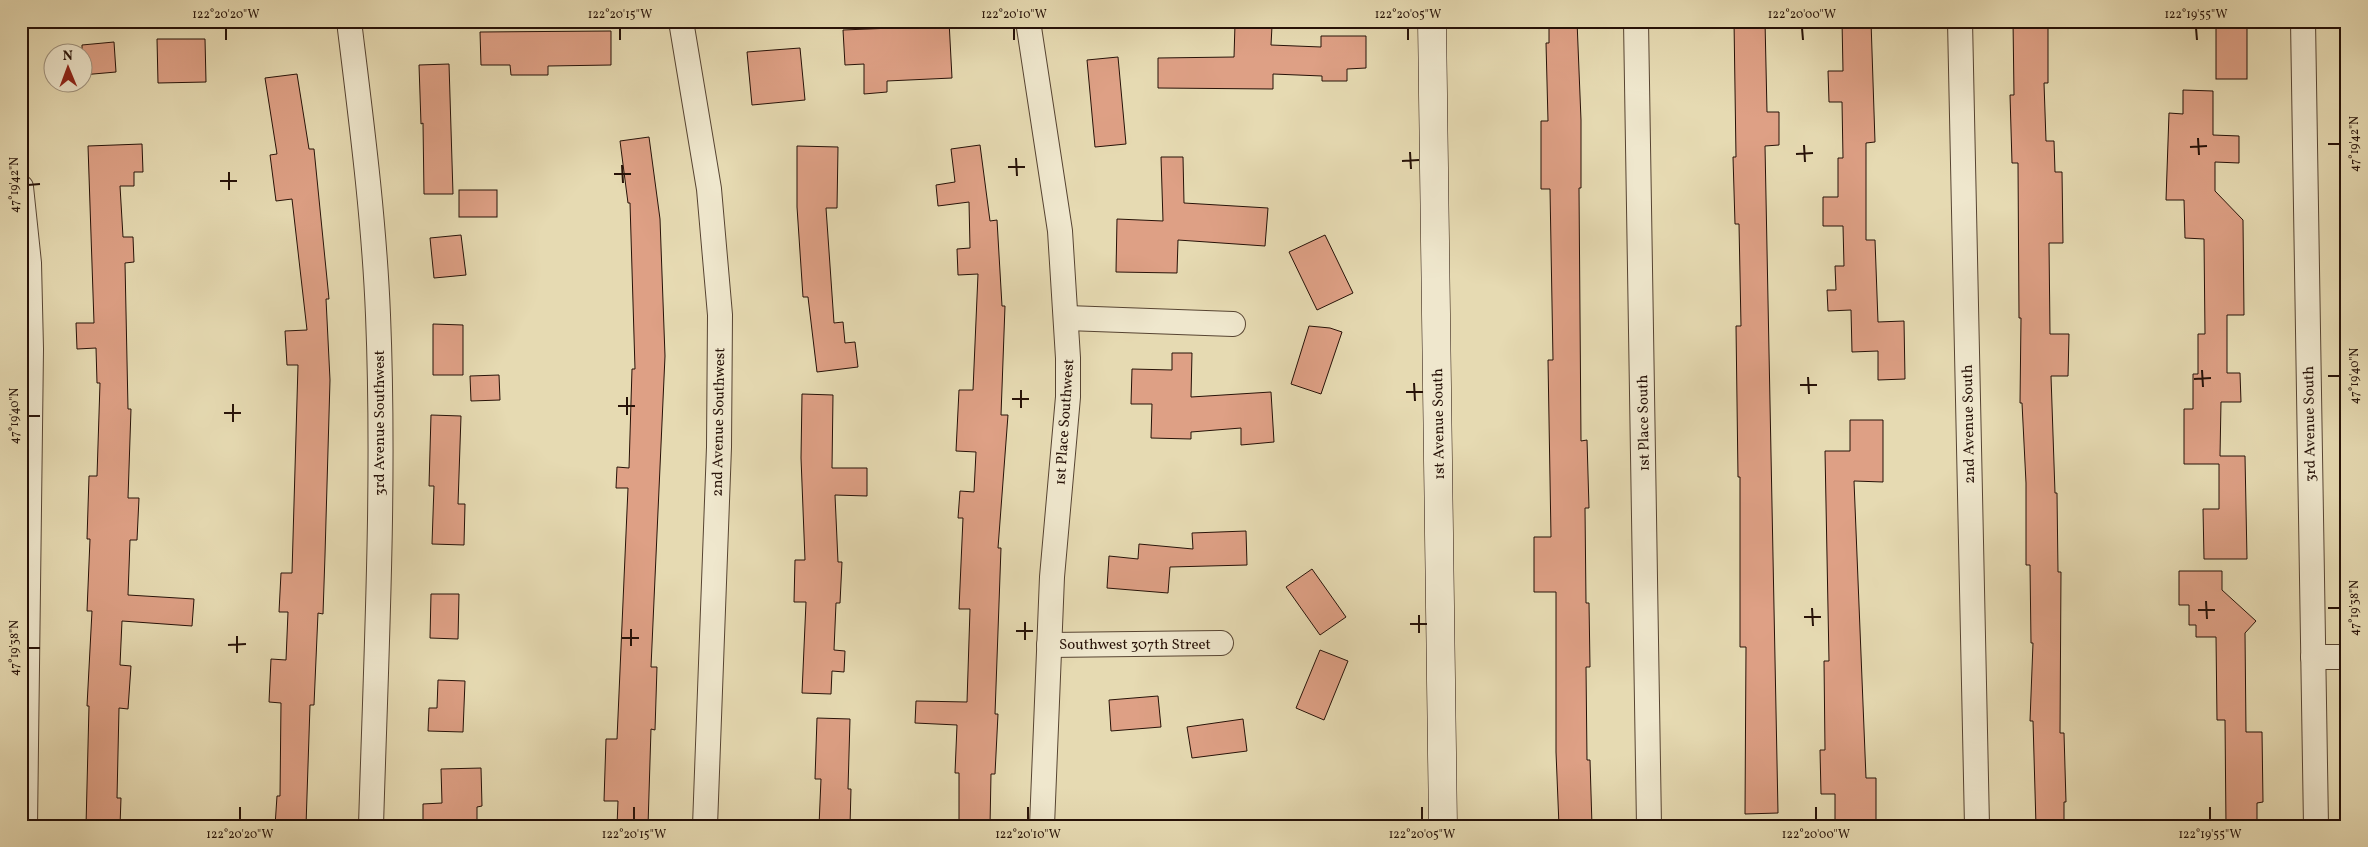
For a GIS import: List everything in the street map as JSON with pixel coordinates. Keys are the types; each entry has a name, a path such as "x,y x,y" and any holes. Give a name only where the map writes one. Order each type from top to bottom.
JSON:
{"main road":[{"name":"1st Avenue South","path":"1432,21 1443,826"}],"street":[{"name":"3rd Avenue Southwest","path":"349,21 370,190 378,315 381,444 371,826"},
{"name":"2nd Avenue Southwest","path":"681,21 709,189 720,315 719,447 705,826"},
{"name":"1st Place Southwest","path":"1028,21 1060,231 1067,318 1068,397 1057,508 1049,645 1042,826"},
{"name":"1st Place South","path":"1636,21 1649,826"},
{"name":"2nd Avenue South","path":"1960,21 1976,826"},
{"name":"3rd Avenue South","path":"2303,21 2316,826"},
{"path":"21,187 29,264 31,349 25,826"},
{"path":"1067,318 1233,324"},
{"name":"Southwest 307th Street","path":"1049,645 1221,643"},
{"path":"2312,657 2347,657"}],"building":[{"path":"949,21 952,78 887,81 887,92 864,94 864,64 845,65 843,30 918,27 918,23"},
{"path":"1549,21 1577,21 1581,120 1581,188 1579,188 1581,441 1587,440 1589,508 1585,508 1586,603 1589,603 1590,667 1586,667 1587,760 1590,760 1592,826 1559,826 1556,752 1556,592 1534,592 1534,537 1551,537 1548,360 1553,360 1550,189 1541,189 1541,121 1548,121 1546,43 1549,43"},
{"path":"1734,21 1765,21 1767,112 1779,112 1779,145 1765,146 1778,813 1745,814 1746,647 1740,647 1740,477 1738,477 1736,326 1741,326 1739,224 1735,224 1733,157 1736,157"},
{"path":"1842,21 1871,21 1875,142 1866,143 1866,240 1875,240 1878,322 1904,321 1905,379 1878,380 1878,351 1852,352 1851,310 1828,311 1827,290 1836,290 1835,266 1844,266 1843,226 1823,226 1823,197 1838,197 1838,158 1843,158 1842,102 1829,102 1828,71 1843,71"},
{"path":"2013,21 2048,21 2048,83 2044,83 2046,141 2054,141 2055,172 2062,172 2063,243 2049,243 2050,334 2069,334 2068,376 2051,376 2055,493 2057,493 2058,572 2061,572 2060,733 2064,733 2066,802 2064,802 2064,826 2036,826 2033,721 2030,721 2033,643 2031,643 2030,565 2026,565 2026,483 2022,403 2020,403 2021,318 2019,318 2018,163 2012,163 2010,95 2014,95"},
{"path":"2216,21 2247,21 2247,79 2216,79"},
{"path":"1235,24 1272,26 1271,45 1321,47 1321,36 1366,36 1366,68 1347,69 1347,81 1322,81 1322,76 1273,74 1273,89 1158,88 1158,58 1234,57"},
{"path":"611,31 611,65 548,66 548,75 511,75 510,65 481,65 480,32"},
{"path":"157,39 205,39 206,82 158,83"},
{"path":"114,42 116,72 92,74 92,44"},
{"path":"800,48 805,100 752,105 747,52"},
{"path":"1118,57 1126,144 1095,147 1087,60"},
{"path":"449,64 453,194 424,194 423,123 421,124 419,65"},
{"path":"297,74 309,149 314,149 329,299 326,299 330,380 325,555 323,614 318,613 314,705 310,705 306,826 275,826 277,796 280,796 281,703 269,702 271,659 286,660 288,612 279,612 281,573 292,573 298,365 287,365 285,331 307,330 292,199 276,201 270,155 277,154 265,78"},
{"path":"2183,90 2213,91 2213,135 2239,136 2239,163 2215,162 2215,191 2243,220 2244,315 2227,315 2227,373 2240,373 2241,402 2221,402 2220,456 2245,456 2247,559 2204,559 2203,509 2219,509 2219,464 2184,464 2184,409 2193,409 2193,374 2198,374 2198,334 2205,334 2204,239 2185,238 2184,200 2166,200 2169,113 2183,114"},
{"path":"649,137 660,219 665,356 651,667 657,667 655,730 651,729 648,826 617,826 618,801 604,801 606,739 617,739 628,488 616,488 617,467 629,468 632,369 635,369 630,203 628,203 620,141"},
{"path":"142,144 143,172 134,172 134,186 120,186 123,237 133,237 134,262 125,263 128,409 131,409 128,498 139,498 137,540 130,540 128,595 194,599 192,626 122,621 120,665 131,666 128,709 119,708 117,798 121,798 120,826 86,826 89,706 87,706 92,611 87,611 90,539 87,539 89,476 97,476 100,383 97,383 96,348 77,349 76,323 94,323 88,146"},
{"path":"980,145 990,221 997,220 1002,306 1005,306 1001,415 1008,415 998,548 1001,548 995,714 998,714 995,774 991,774 990,826 959,826 959,773 955,773 957,725 915,723 916,701 967,702 970,609 959,609 963,518 958,518 960,491 974,492 976,452 956,451 959,390 973,390 978,274 958,275 957,249 970,248 969,202 938,206 936,185 955,182 951,149"},
{"path":"797,146 838,147 837,208 826,208 834,323 843,322 845,343 855,342 858,367 817,372 808,297 803,297 797,207"},
{"path":"1161,157 1183,157 1184,203 1268,208 1265,246 1178,240 1177,273 1116,272 1117,219 1163,221"},
{"path":"459,190 497,190 497,217 459,217"},
{"path":"461,235 466,275 434,278 430,238"},
{"path":"1325,235 1353,293 1317,310 1289,252"},
{"path":"433,324 463,325 463,375 433,375"},
{"path":"1309,326 1330,328 1342,332 1321,394 1291,384"},
{"path":"1172,353 1192,353 1191,397 1271,392 1274,442 1241,445 1241,428 1191,432 1191,439 1151,438 1152,404 1131,404 1132,369 1172,370"},
{"path":"499,375 500,400 471,401 470,376"},
{"path":"802,394 833,395 832,468 867,468 867,496 835,495 838,562 842,562 840,603 836,603 834,650 845,651 844,672 832,671 831,694 802,693 806,602 794,602 795,560 805,560 801,458"},
{"path":"431,415 461,416 458,504 465,504 464,545 432,544 434,486 429,486"},
{"path":"1850,420 1883,420 1883,482 1854,481 1866,778 1876,778 1876,821 1835,820 1835,794 1821,794 1820,750 1825,750 1824,661 1829,661 1825,451 1850,451"},
{"path":"1246,531 1247,565 1170,567 1168,593 1107,588 1109,556 1138,559 1139,544 1193,549 1192,533"},
{"path":"1312,569 1346,617 1320,635 1286,587"},
{"path":"2179,571 2222,571 2222,590 2256,621 2245,633 2246,732 2262,732 2263,802 2257,803 2257,826 2226,826 2225,720 2217,720 2216,637 2196,637 2196,625 2189,625 2189,605 2179,605"},
{"path":"431,594 459,594 458,639 430,638"},
{"path":"1320,650 1348,661 1324,720 1296,708"},
{"path":"438,680 465,681 463,732 428,731 429,708 437,708"},
{"path":"1158,696 1161,727 1111,731 1109,700"},
{"path":"817,718 850,719 848,789 851,789 850,826 819,826 821,779 815,779"},
{"path":"1243,719 1247,751 1192,758 1187,727"},
{"path":"481,768 482,806 477,807 477,826 423,826 423,804 442,803 441,769"}]}
